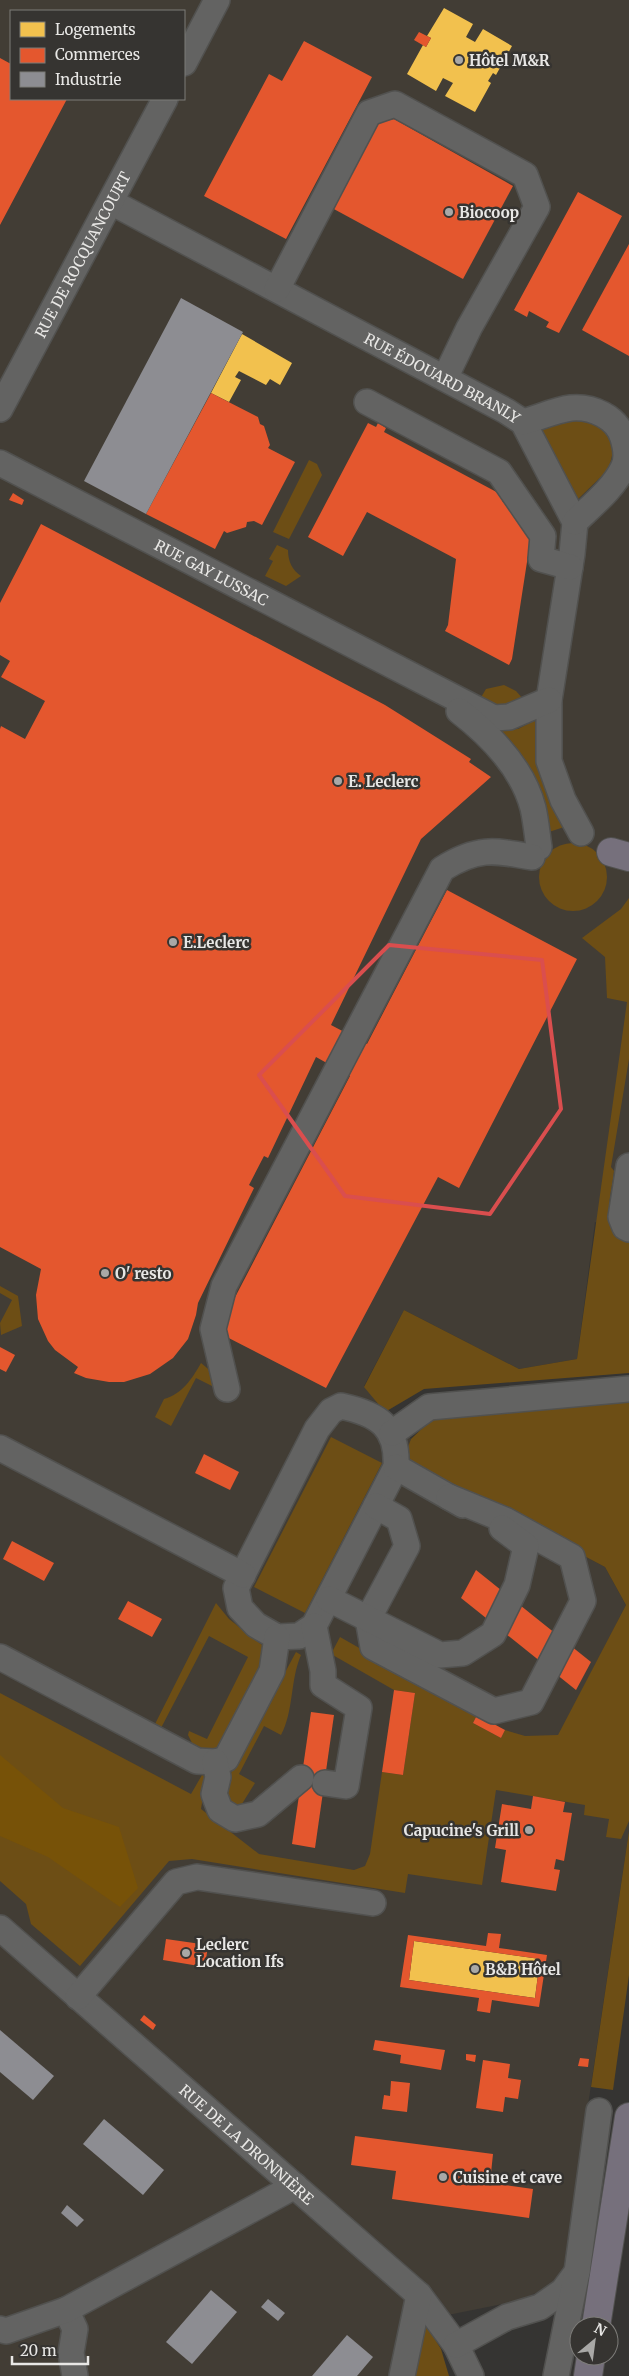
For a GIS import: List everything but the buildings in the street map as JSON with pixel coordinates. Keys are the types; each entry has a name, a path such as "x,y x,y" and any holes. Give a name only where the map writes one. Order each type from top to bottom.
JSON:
{"highway":[{"path":"598,2316 629,2117"}],"street":[{"path":"185,61 217,0"},
{"name":"RUE DE ROCQUANCOURT","path":"0,409 164,100"},
{"path":"277,290 369,113 395,104 525,175 537,207 469,328 445,378"},
{"name":"RUE ÉDOUARD BRANLY","path":"111,202 445,378 523,422 575,522"},
{"path":"367,402 499,472 543,536 541,559 570,567"},
{"path":"523,422 572,408 597,411 611,420 621,430 626,449 624,466 616,480 575,522 570,567 549,700 549,761 563,800 581,833"},
{"name":"RUE GAY LUSSAC","path":"0,464 494,718 510,717 549,700"},
{"name":"RUE GAY LUSSAC","path":"227,1388 213,1329 224,1286 442,869 462,856 495,850 536,852 533,807 517,770 478,726 421,682"},
{"path":"629,1166 621,1217 625,1227 629,1229"},
{"path":"392,1433 429,1407 629,1389"},
{"path":"341,1406 361,1410 380,1422 392,1433 397,1448 396,1467 314,1626 299,1636 277,1637 256,1625 240,1608 236,1588 318,1429 332,1411 341,1406"},
{"path":"0,1448 243,1574"},
{"path":"329,1599 440,1655 463,1653 493,1634 517,1585 526,1546 500,1527 396,1467"},
{"path":"376,1506 399,1519 407,1546 368,1619 373,1647 494,1711 531,1702 583,1601 572,1557 505,1520 449,1497"},
{"path":"215,1762 218,1777 214,1794 220,1810 235,1819 258,1814 313,1781 346,1786 359,1708 323,1685 323,1671 314,1626"},
{"path":"0,1657 198,1761 215,1762 226,1759 272,1672 277,1637"},
{"path":"78,1997 176,1882 197,1877 373,1903"},
{"name":"RUE DE LA DRONNIÈRE","path":"0,1928 419,2295 436,2314 456,2345 471,2376"},
{"path":"556,2376 577,2272 599,2111"},
{"path":"0,2329 6,2331 66,2310 295,2186"},
{"path":"456,2345 508,2317 540,2307 563,2291 577,2272"},
{"path":"402,2376 419,2295"},
{"path":"66,2310 75,2329 71,2353 76,2376"}],"highlighted area":[{"path":"389,945 542,960 561,1109 490,1214 345,1196 259,1075"}],"shaded area":[{"path":"0,0 629,0 629,1239 595,1222 577,1359 519,1369 404,1310 364,1386 411,1439 404,1460 605,1567 626,1605 559,1735 629,1814 629,1831 562,2279 522,2300 423,2320 410,2376 0,2376"},
{"path":"571,419 593,423 608,434 613,451 609,469 576,501 538,429"},
{"path":"309,460 317,464 322,475 289,539 273,532"},
{"path":"277,545 288,550 291,565 301,576 286,586 265,576 273,561 269,559"},
{"path":"504,685 516,691 524,700 499,708 480,699 486,689"},
{"path":"537,719 570,825 543,834 494,730 518,729"},
{"path":"566,843 580,843 592,848 602,858 607,870 607,884 602,896 592,906 580,911 566,911 554,906 544,896 539,884 539,870 544,858 554,848"},
{"path":"629,898 629,1059 611,1167 614,1171 609,1210 610,1219 614,1226 629,1239 629,1373 424,1389 385,1412 364,1387 404,1310 519,1369 577,1359 627,1002 607,998 605,957 582,938 621,909"},
{"path":"0,1286 18,1296 22,1326 1,1335 0,1323 12,1300 0,1293"},
{"path":"201,1363 213,1373 214,1387 196,1378 171,1426 155,1417 164,1399 181,1390"},
{"path":"629,1402 629,1821 621,1839 606,1837 609,1819 584,1815 585,1805 496,1790 482,1885 408,1874 405,1893 192,1859 169,1861 80,1966 31,1924 26,1904 0,1881 0,1693 191,1794 202,1775 206,1777 201,1809 259,1854 354,1870 365,1866 370,1854 382,1772 403,1775 415,1693 394,1690 331,1654 340,1637 477,1715 473,1723 501,1738 505,1730 525,1736 558,1735 626,1605 605,1567 403,1460 411,1439 431,1420"},
{"path":"331,1437 382,1463 305,1613 254,1587"},
{"path":"216,1603 229,1619 262,1645 260,1668 219,1747 209,1752 192,1743 188,1735 189,1731 207,1739 248,1657 209,1636 161,1728 155,1724"},
{"path":"296,1652 301,1655 285,1726 281,1735 264,1726 239,1774 255,1783 240,1807 229,1806 224,1786"},
{"path":"0,1755 63,1808 119,1827 138,1888 120,1907 48,1857 0,1836"},
{"path":"629,1831 629,1975 613,2090 591,2087"},
{"path":"423,2320 441,2349 449,2376 410,2376"}],"place":[{"name":"Hôtel M&R","path":"459,60"},
{"name":"Biocoop","path":"449,212"},
{"name":"E. Leclerc","path":"338,781"},
{"name":"E.Leclerc","path":"173,942"},
{"name":"O' resto","path":"105,1273"},
{"name":"Capucine's Grill","path":"529,1830"},
{"name":"Leclerc Location Ifs","path":"186,1953"},
{"name":"B&B Hôtel","path":"475,1969"},
{"name":"Cuisine et cave","path":"443,2177"}]}
